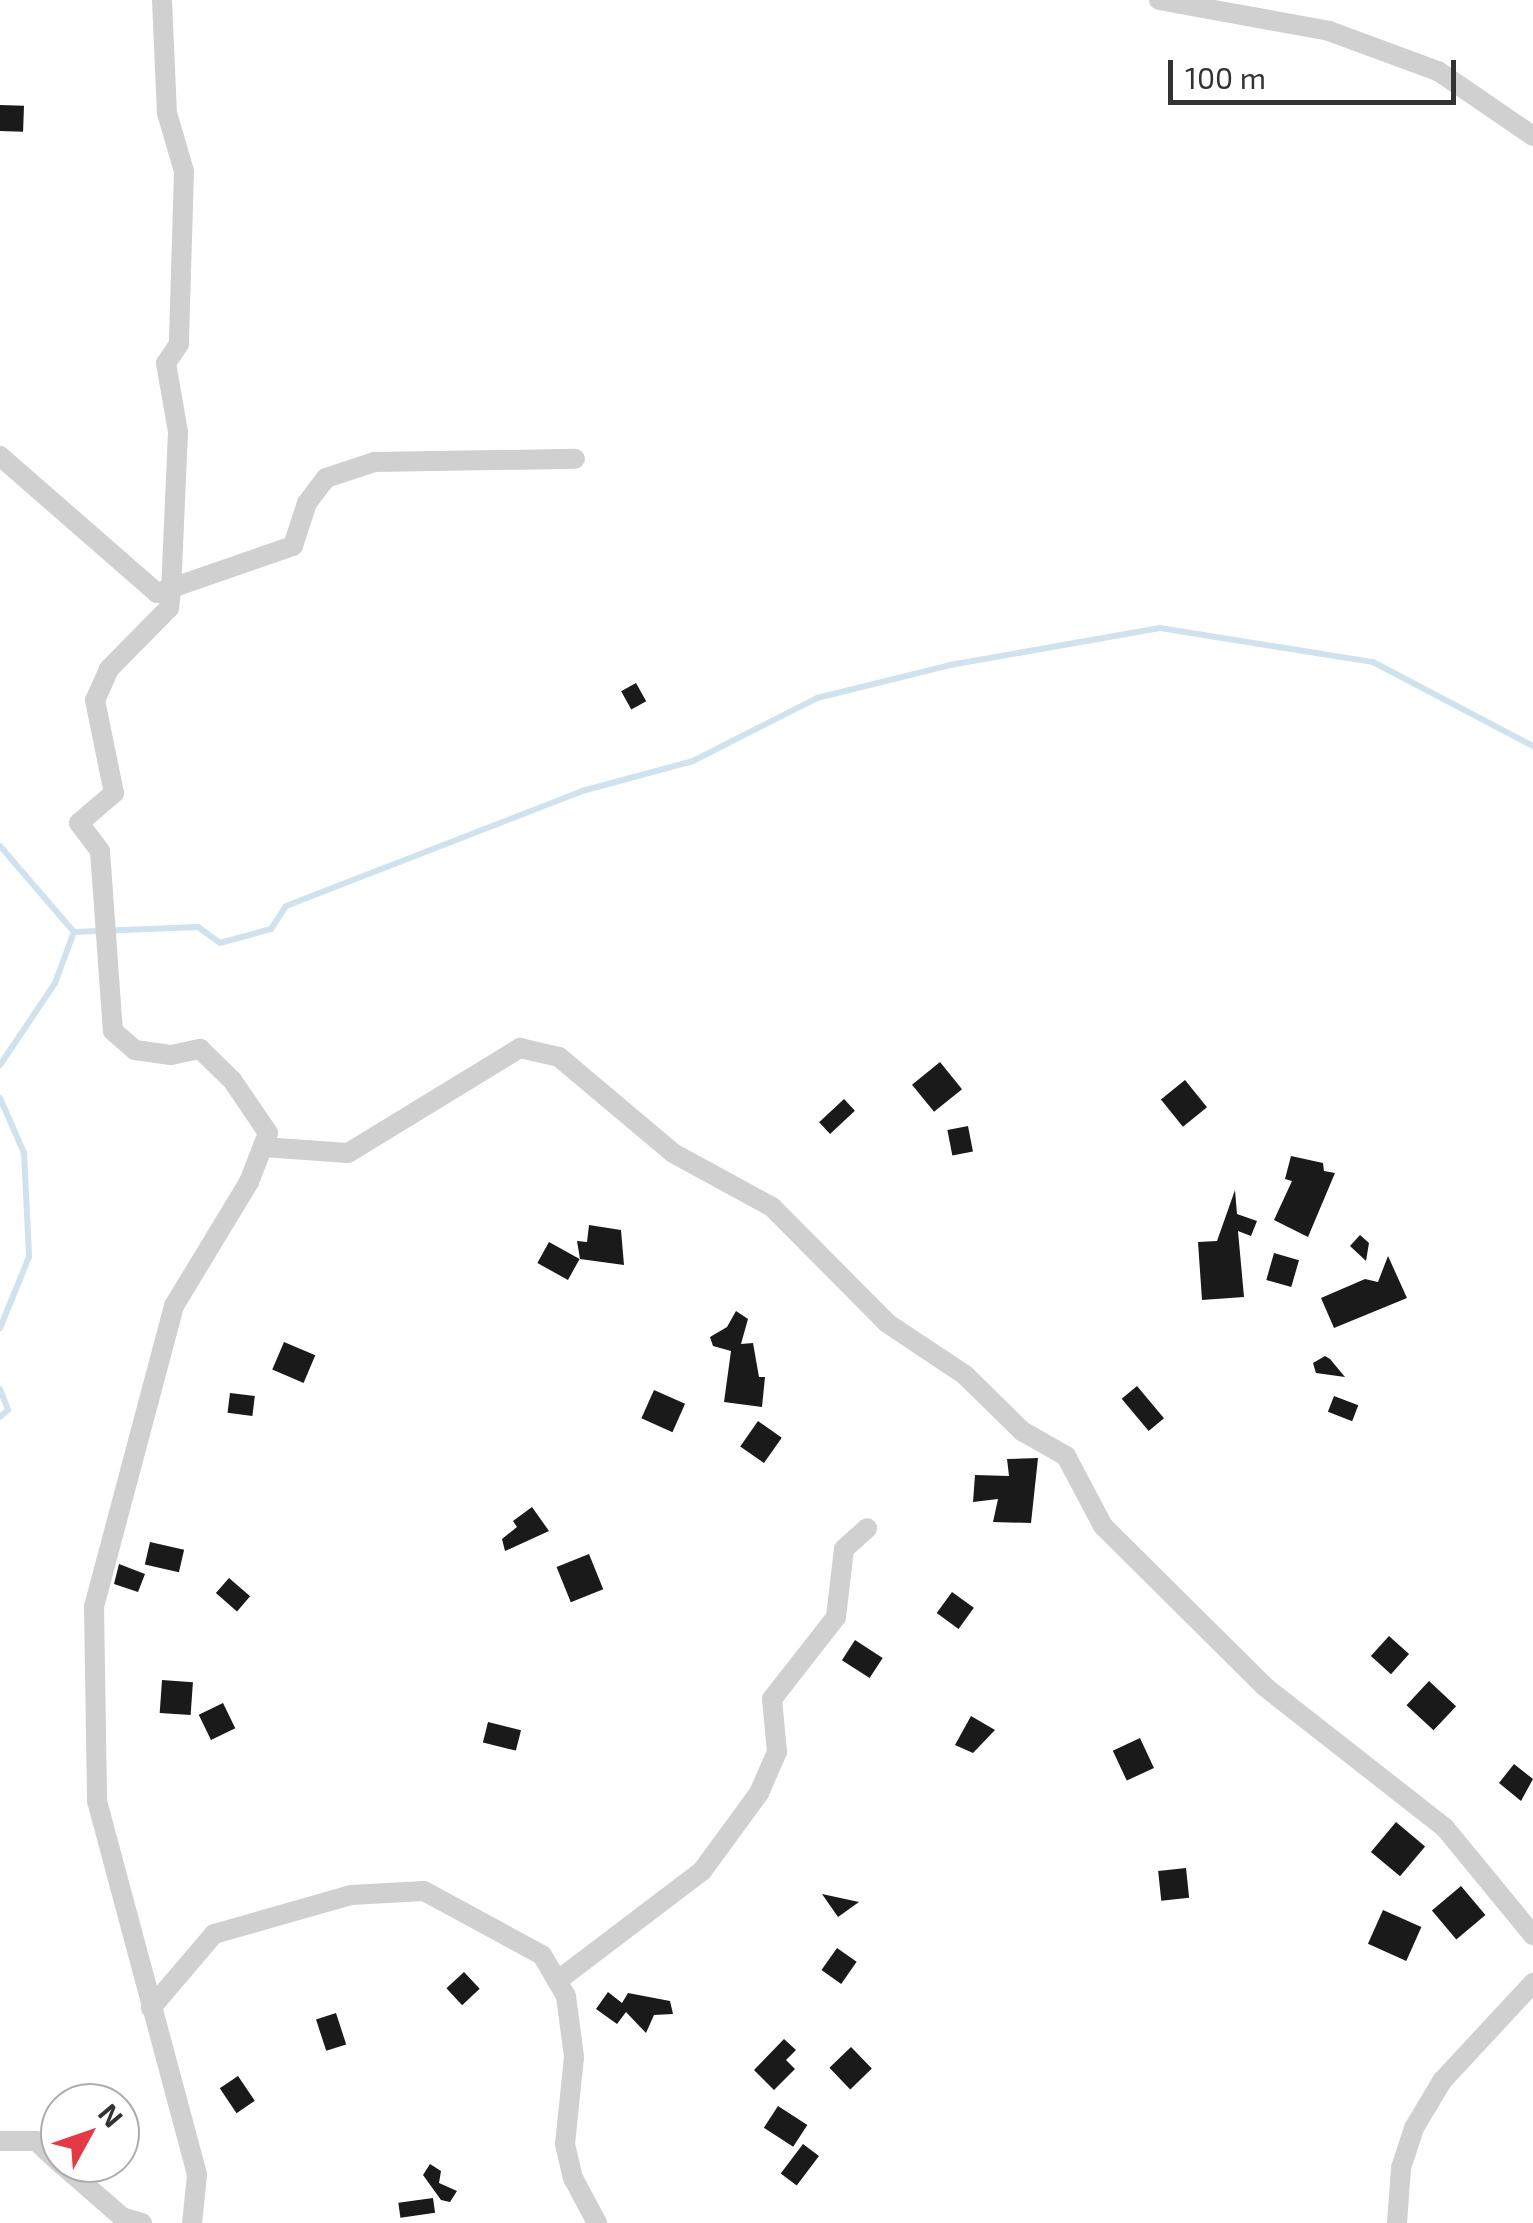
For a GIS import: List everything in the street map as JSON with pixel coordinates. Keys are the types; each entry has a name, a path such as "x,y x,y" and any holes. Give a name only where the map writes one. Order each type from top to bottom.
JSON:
{"street":[{"path":"162,0 167,113 184,171 179,344 166,363 178,432 171,590 169,608 109,669 96,700 114,793 80,823 100,850 106,991 114,1031 136,1050 171,1055 200,1048 232,1080 268,1133 174,1306 94,1606 97,1801 197,2175 192,2223"},
{"path":"1159,0 1328,31 1420,64 1533,136"},
{"path":"0,456 108,544 157,593 293,546 307,503 326,478 374,462 576,458"},
{"path":"263,1147 348,1153 520,1048 559,1057 674,1152 772,1207 824,1252 886,1323 966,1375 1022,1431 1066,1456 1103,1526 1264,1686 1445,1828 1533,1935"},
{"path":"558,1982 702,1872 759,1792 777,1752 772,1698 836,1616 844,1549 866,1528"},
{"path":"151,2008 214,1934 351,1895 424,1891 542,1955 558,1982 574,2057 565,2144 573,2178 597,2223"},
{"path":"1397,2223 1401,2168 1414,2128 1442,2081 1533,1983"},
{"path":"0,2141 36,2141 40,2145"},
{"path":"83,2183 122,2217 142,2223"}],"building":[{"path":"0,105 24,106 23,132 0,131"},
{"path":"636,683 646,701 631,710 621,691"},
{"path":"940,1062 962,1089 934,1112 912,1085"},
{"path":"1185,1080 1207,1107 1183,1127 1161,1100"},
{"path":"844,1099 855,1111 830,1134 819,1122"},
{"path":"968,1126 973,1152 952,1156 947,1130"},
{"path":"1291,1156 1323,1163 1324,1171 1335,1173 1308,1237 1274,1220 1292,1181 1285,1179"},
{"path":"1235,1190 1237,1214 1257,1221 1251,1236 1238,1231 1244,1297 1202,1300 1198,1242 1217,1241"},
{"path":"589,1225 621,1230 624,1265 580,1259 577,1241 587,1242"},
{"path":"1360,1235 1369,1243 1366,1261 1350,1246"},
{"path":"549,1242 580,1259 568,1280 537,1263"},
{"path":"1274,1253 1299,1260 1291,1287 1266,1280"},
{"path":"1388,1256 1407,1298 1334,1328 1321,1298 1365,1279 1378,1282"},
{"path":"736,1311 748,1319 741,1344 753,1343 759,1377 765,1377 762,1407 724,1402 731,1351 713,1346 710,1337 727,1327"},
{"path":"284,1342 315,1355 304,1383 272,1370"},
{"path":"1325,1356 1345,1377 1316,1373 1313,1363"},
{"path":"1137,1386 1164,1418 1149,1431 1122,1399"},
{"path":"654,1390 685,1404 672,1432 641,1418"},
{"path":"230,1393 255,1396 252,1416 228,1413"},
{"path":"1334,1396 1358,1405 1352,1421 1328,1412"},
{"path":"758,1421 782,1438 764,1463 740,1446"},
{"path":"1038,1458 1031,1523 993,1522 998,1499 973,1502 975,1475 1009,1476 1007,1459"},
{"path":"532,1507 549,1531 505,1551 502,1539 517,1527 513,1521"},
{"path":"150,1542 184,1550 179,1572 145,1564"},
{"path":"589,1554 603,1589 571,1602 557,1567"},
{"path":"119,1564 145,1574 138,1592 114,1584"},
{"path":"229,1578 250,1596 237,1611 216,1593"},
{"path":"952,1592 974,1608 959,1629 937,1613"},
{"path":"1389,1636 1409,1654 1391,1674 1371,1656"},
{"path":"855,1640 883,1658 870,1678 842,1660"},
{"path":"162,1680 193,1682 191,1715 160,1713"},
{"path":"1429,1681 1456,1706 1434,1730 1406,1705"},
{"path":"223,1703 235,1728 211,1740 199,1715"},
{"path":"971,1716 995,1730 973,1753 955,1745"},
{"path":"488,1722 521,1730 516,1751 483,1742"},
{"path":"1140,1738 1154,1768 1127,1781 1113,1751"},
{"path":"1514,1764 1533,1779 1521,1801 1499,1783"},
{"path":"1396,1822 1425,1846 1400,1876 1371,1852"},
{"path":"1186,1868 1189,1898 1161,1901 1158,1871"},
{"path":"1461,1886 1485,1915 1456,1940 1432,1910"},
{"path":"822,1894 859,1902 838,1917"},
{"path":"1383,1910 1421,1927 1406,1961 1368,1944"},
{"path":"837,1948 857,1962 841,1984 822,1970"},
{"path":"464,1972 480,1989 462,2005 446,1988"},
{"path":"608,1992 622,2003 628,1993 670,2001 673,2014 654,2015 646,2033 626,2012 617,2024 596,2009"},
{"path":"336,2013 346,2044 326,2051 316,2019"},
{"path":"784,2039 796,2050 786,2060 795,2069 774,2090 754,2070"},
{"path":"851,2047 872,2069 850,2089 829,2068"},
{"path":"238,2076 255,2101 237,2113 220,2088"},
{"path":"778,2106 807,2125 793,2147 764,2128"},
{"path":"803,2144 819,2156 797,2186 781,2174"},
{"path":"430,2164 441,2171 439,2183 457,2191 450,2202 441,2200 423,2175"},
{"path":"433,2198 435,2213 400,2218 398,2203"}],"waterway":[{"path":"0,1065 55,983 74,932 198,927 220,943 271,929 286,906 582,791 693,761 817,698 950,665 1160,628 1373,662 1533,746"},
{"path":"0,846 74,932"},
{"path":"0,1098 24,1153 29,1257 0,1328"},
{"path":"0,1389 8,1410 0,1417"}]}
